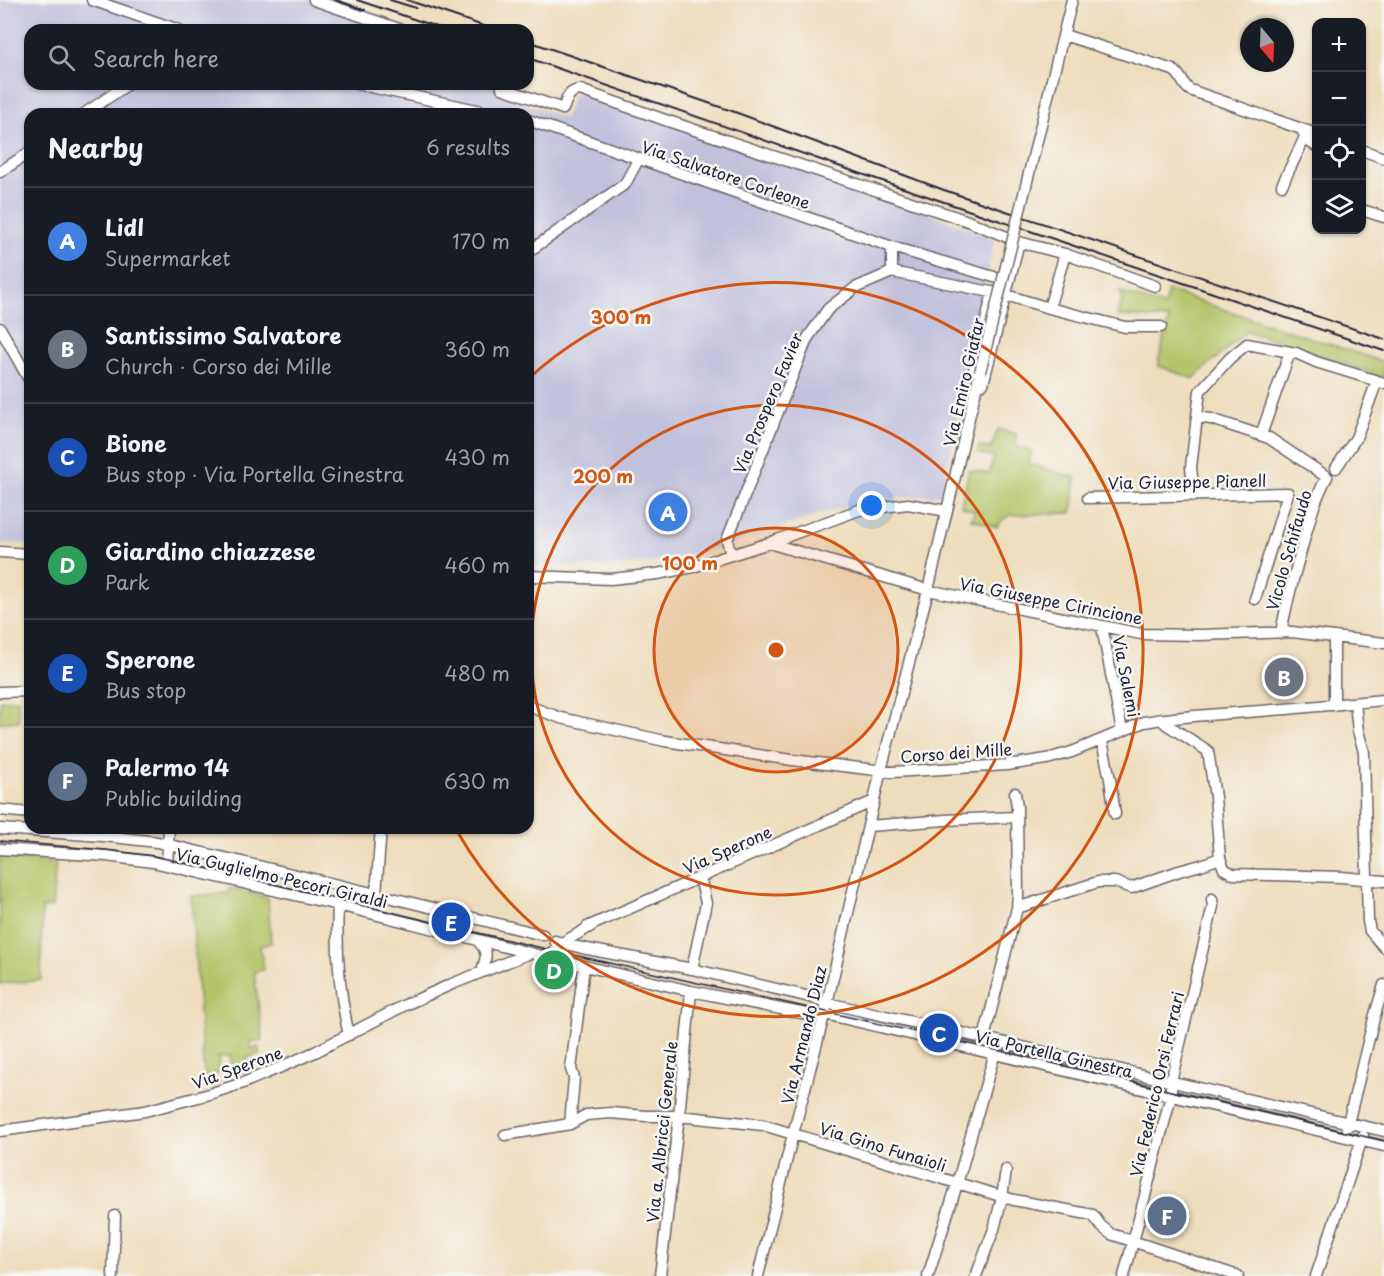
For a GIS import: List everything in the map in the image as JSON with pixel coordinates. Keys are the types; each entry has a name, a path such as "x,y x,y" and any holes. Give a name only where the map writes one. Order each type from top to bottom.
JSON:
{"street":[{"path":"92,0 162,24"},
{"path":"314,0 383,24"},
{"name":"Via Emiro Giafar","path":"874,801 965,438 977,371 1072,0"},
{"path":"1064,35 1173,70 1178,73 1190,90 1304,133 1312,134"},
{"path":"93,108 119,90"},
{"path":"400,90 448,108"},
{"path":"508,90 563,109 569,94 580,90 969,221 1019,242 1065,254 1155,286"},
{"name":"Via Salvatore Corleone","path":"534,122 892,247 994,277"},
{"path":"1304,133 1312,144"},
{"path":"1282,185 1304,133"},
{"path":"1366,151 1384,158"},
{"path":"0,172 24,156"},
{"path":"534,248 625,184 638,160"},
{"path":"1366,211 1384,217"},
{"path":"965,438 979,401 1019,242"},
{"path":"892,247 892,272 1006,295 1125,327 1161,327"},
{"path":"1049,308 1065,254"},
{"name":"Via Prospero Favier","path":"731,555 727,540 807,339 828,309 855,288 892,272"},
{"path":"977,371 993,292"},
{"path":"0,328 24,370"},
{"path":"1194,496 1191,467 1200,391 1230,358 1247,345 1296,353 1316,362 1380,382 1356,438 1336,468"},
{"path":"1197,417 1211,419 1260,435 1290,352"},
{"name":"Vicolo Schifaudo","path":"1260,435 1269,438 1327,477 1309,521 1288,595 1281,633"},
{"name":"Via Giuseppe Pianell","path":"1088,498 1288,493 1255,599"},
{"path":"534,576 618,579 657,574 693,567 769,543 859,510 908,504 947,511"},
{"path":"795,551 797,540 803,531"},
{"name":"Via Giuseppe Cirincione","path":"769,543 928,590 1141,634 1292,632 1384,643"},
{"path":"0,552 24,554"},
{"name":"Via Salemi","path":"1102,627 1122,731"},
{"path":"1334,638 1334,705"},
{"path":"0,692 24,691"},
{"name":"Corso dei Mille","path":"534,708 561,718 665,741 893,772 1007,765 1047,759 1102,741 1144,722 1161,719 1384,700"},
{"path":"1355,703 1358,730 1364,752 1368,921 1370,931 1380,937 1384,947"},
{"path":"1161,719 1208,752 1215,797 1220,858 1224,869 1233,874 1341,877 1384,881"},
{"path":"1102,741 1115,814"},
{"path":"981,1052 1017,908 1015,792"},
{"name":"Via Armando Diaz","path":"758,1276 826,1009 874,801"},
{"name":"Via Sperone","path":"593,925 874,801"},
{"path":"0,810 24,812"},
{"path":"869,826 1016,817"},
{"name":"Via Guglielmo Pecori Giraldi","path":"0,829 24,829"},
{"name":"Via Guglielmo Pecori Giraldi","path":"89,834 168,844 376,894 582,948 692,969 810,997 826,1009"},
{"path":"167,865 169,834"},
{"path":"376,894 381,834"},
{"name":"Via Guglielmo Pecori Giraldi","path":"0,849 106,856 153,862 519,951"},
{"path":"1017,908 1098,882 1115,882 1131,888 1220,858"},
{"path":"692,969 706,903 700,877"},
{"name":"Via Federico Orsi Ferrari","path":"1124,1276 1171,1096 1171,1082 1213,906 1212,899"},
{"path":"338,906 337,927 342,1006 349,1035"},
{"path":"534,952 532,939 553,941 580,933 593,925"},
{"path":"467,977 519,951 550,954 553,941 593,925"},
{"path":"580,933 579,940 582,948"},
{"path":"476,940 486,951 487,957 483,967"},
{"path":"467,977 534,952 584,967 806,1014 826,1009"},
{"path":"570,1124 574,1078 571,1069 584,967"},
{"name":"Via Sperone","path":"0,1131 134,1113 174,1104 243,1083 315,1052 405,1005 467,977"},
{"path":"1344,1137 1384,985"},
{"name":"Via a. Albricci Generale","path":"660,1276 680,1116 691,991"},
{"name":"Via Portella Ginestra","path":"826,1009 998,1041 1384,1131"},
{"name":"Via Portella Ginestra","path":"826,1009 981,1052 1384,1146"},
{"path":"928,1276 998,1041"},
{"name":"Via Gino Funaioli","path":"506,1135 570,1124 586,1115 611,1113 680,1116 762,1125 1002,1197 1093,1215 1111,1234 1238,1276"},
{"path":"1317,1276 1366,1127"},
{"path":"976,1276 994,1230 1006,1170"},
{"path":"113,1276 115,1216"}],"shaded area":[{"path":"0,0 324,0 385,24 24,24 24,90 498,90 497,94 565,118 573,96 580,93 882,195 995,239 941,495 887,498 823,513 701,553 653,563 603,567 534,565 534,108 24,108 24,544 0,543"}],"green space":[{"path":"1168,291 1384,362 1384,377 1247,331 1193,379 1159,366 1169,319 1118,316 1122,300 1120,292 1164,306"},
{"path":"998,429 1016,434 1016,446 1032,451 1029,464 1076,478 1071,513 1010,515 997,527 971,519 975,511 961,506 969,470 989,474 994,457 977,453 979,446 991,449"},
{"path":"18,699 19,721 0,723 0,700"},
{"path":"0,857 56,863 52,907 42,908 41,980 0,984"},
{"path":"230,888 268,898 271,943 260,946 264,970 254,972 263,1040 250,1042 252,1049 258,1047 260,1053 247,1058 248,1070 235,1075 230,1055 218,1057 219,1072 206,1078 203,1065 191,896 227,893"},
{"path":"541,963 574,972 576,975 568,978 539,978"}],"tram line":[{"path":"0,841 154,856 529,945 1009,1053 1384,1141"}],"railway":[{"path":"336,0 365,10"},
{"path":"357,0 428,24"},
{"path":"390,0 416,8"},
{"path":"407,0 477,24"},
{"path":"534,43 732,111 944,190 1384,339"},
{"path":"534,60 1384,351"}],"place":[{"name":"Lidl","path":"668,512"},
{"name":"Santissimo Salvatore","path":"1284,677"},
{"name":"Sperone","path":"451,922"},
{"name":"Giardino chiazzese","path":"554,970"},
{"name":"Bione","path":"939,1033"},
{"name":"Palermo 14","path":"1167,1216"}]}
